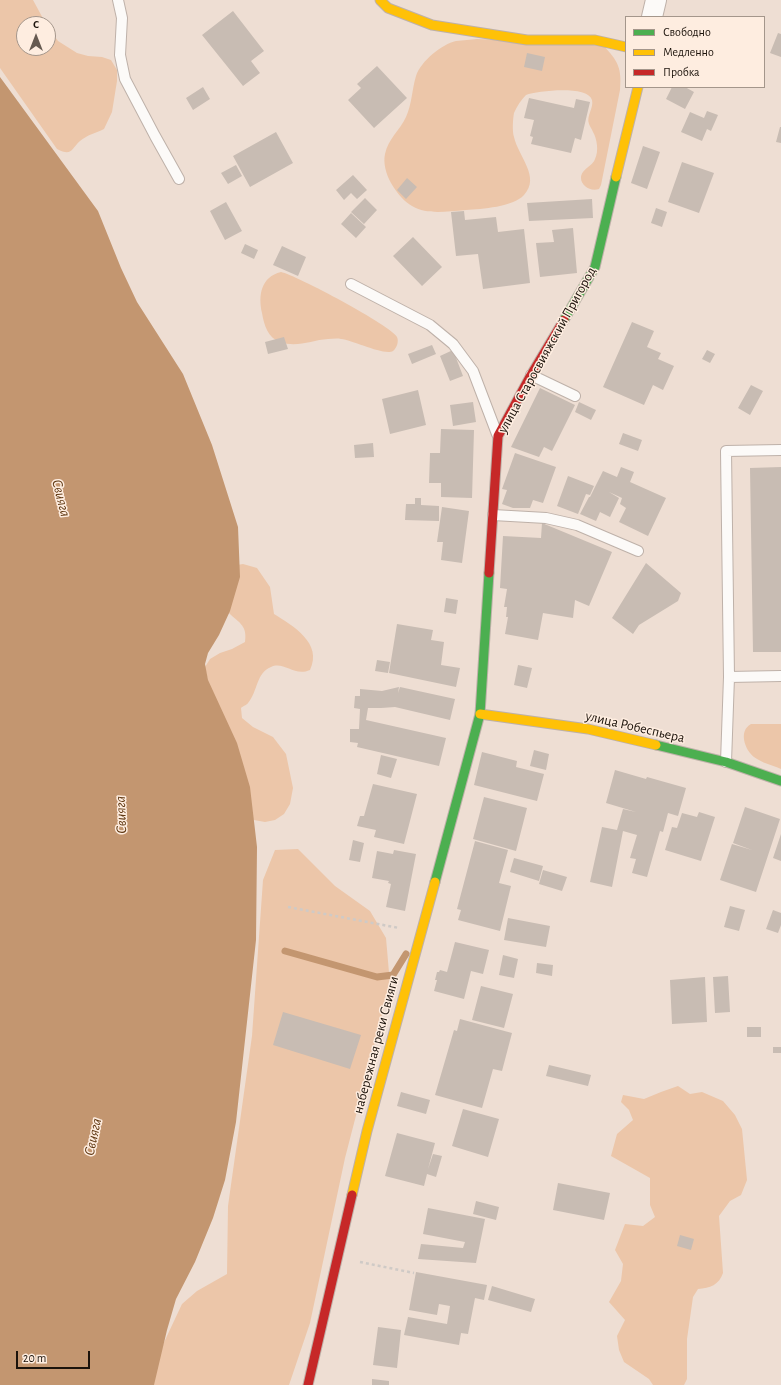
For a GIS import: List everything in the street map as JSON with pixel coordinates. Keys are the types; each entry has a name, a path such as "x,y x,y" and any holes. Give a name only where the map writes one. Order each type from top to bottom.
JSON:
{"street":[{"path":"380,0 388,8 432,25 527,40 595,40 625,47"},
{"path":"652,16 656,0"},
{"name":"улица Старосвияжский Пригород","path":"480,714 498,436 531,375 595,267 638,88"},
{"name":"улица Робеспьера","path":"480,714 588,729 726,762 781,781"},
{"name":"набережная реки Свияги","path":"308,1385 367,1131 480,714"}],"lane":[{"path":"118,0 122,18 120,55 125,79 179,178"},
{"path":"351,284 430,325 453,344 473,371 498,436"},
{"path":"531,375 575,396"},
{"path":"726,762 729,677 726,451 781,450"},
{"path":"493,515 546,518 577,525 638,551"},
{"path":"729,677 781,676"}],"path":[{"path":"288,907 421,932"},
{"path":"338,1258 414,1273"}],"shaded area":[{"path":"0,0 33,0 42,16 16,16 16,56 56,56 56,38 77,53 111,60 117,70 117,81 112,112 104,129 83,139 71,151 66,152 57,149 0,68"},
{"path":"477,39 603,45 612,56 618,65 620,90 599,189 593,190 587,188 581,181 583,172 594,161 597,152 596,138 588,121 592,100 588,95 581,92 562,90 526,95 519,103 514,113 513,134 516,144 527,166 530,181 529,188 519,199 505,205 488,208 432,212 414,207 406,202 399,194 391,183 386,172 384,161 385,154 391,139 406,117 410,107 416,76 419,70 427,59 439,49 450,43"},
{"path":"281,272 323,291 379,323 397,337 398,342 396,348 389,352 376,350 346,340 338,339 292,344 286,344 276,340 272,337 265,326 260,300 262,288 265,282 274,274"},
{"path":"243,564 257,568 270,587 274,614 304,636 313,652 313,660 310,670 299,672 276,666 271,667 262,673 251,698 247,704 241,708 242,718 253,727 273,737 286,754 293,788 290,804 284,814 275,820 265,822 254,820 244,809 217,724 205,667 210,659 245,642 245,631 243,627 227,611 237,565"},
{"path":"751,724 781,724 781,769 757,759 748,750 744,736 747,727"},
{"path":"298,849 335,886 370,911 386,938 390,984 345,1158 310,1323 289,1385 144,1385 182,1304 197,1291 227,1274 228,1206 252,1036 263,880 275,850"},
{"path":"678,1086 690,1094 702,1092 723,1101 735,1115 742,1129 747,1180 741,1195 730,1201 719,1216 723,1273 714,1285 698,1289 693,1297 687,1339 687,1379 684,1385 653,1385 649,1379 624,1362 619,1350 617,1336 625,1320 609,1302 621,1281 623,1264 615,1250 625,1224 643,1226 655,1217 650,1205 650,1178 611,1156 617,1134 633,1120 629,1110 621,1102 623,1095 644,1099"}],"water":[{"name":"Свияга","path":"0,77 98,211 121,268 137,302 183,374 212,445 238,527 240,577 230,611 219,635 208,653 205,664 208,680 237,743 250,787 257,847 256,940 236,1122 225,1180 213,1218 195,1262 176,1299 154,1385 0,1385"}],"building":[{"path":"233,11 264,51 251,61 260,73 243,86 202,35"},
{"path":"778,33 781,34 781,57 770,53"},
{"path":"527,53 545,57 542,71 524,67"},
{"path":"377,66 407,98 374,128 348,100 361,88 357,84"},
{"path":"203,87 210,99 193,110 186,98"},
{"path":"672,88 687,88 694,92 685,109 666,99"},
{"path":"529,98 574,108 576,99 590,102 581,140 575,138 571,153 531,144 533,137 530,136 534,120 524,118"},
{"path":"707,111 718,115 711,131 707,129 702,141 681,132 690,112 704,118"},
{"path":"781,127 781,143 776,142"},
{"path":"276,132 293,163 250,187 233,156"},
{"path":"643,146 660,152 647,189 631,183"},
{"path":"682,162 714,173 699,213 668,202"},
{"path":"236,165 242,176 228,184 221,173"},
{"path":"353,175 367,190 357,199 351,193 344,200 336,190"},
{"path":"407,178 417,187 406,199 397,190"},
{"path":"365,198 377,210 364,224 351,212"},
{"path":"592,199 593,218 529,221 527,203"},
{"path":"226,202 242,231 225,240 210,211"},
{"path":"656,208 667,212 662,227 651,223"},
{"path":"464,211 465,220 496,217 498,232 524,229 530,283 483,289 478,254 456,256 451,212"},
{"path":"351,213 366,227 356,238 341,224"},
{"path":"573,228 577,273 540,277 536,243 554,242 552,230"},
{"path":"413,237 442,267 422,286 393,256"},
{"path":"245,244 258,250 254,259 241,253"},
{"path":"282,246 306,257 298,276 273,265"},
{"path":"632,322 654,331 647,347 661,353 658,359 674,366 663,390 653,385 644,405 603,387"},
{"path":"284,337 288,349 268,354 265,342"},
{"path":"432,345 436,354 412,364 408,354"},
{"path":"453,350 463,376 450,381 440,356"},
{"path":"707,350 715,354 710,363 702,359"},
{"path":"751,385 763,391 750,415 738,408"},
{"path":"540,388 575,405 552,451 544,447 539,457 511,447"},
{"path":"418,390 426,425 390,434 382,399"},
{"path":"473,402 476,422 453,426 450,405"},
{"path":"579,402 596,410 591,420 575,412"},
{"path":"441,429 474,430 472,498 441,497 441,483 429,483 430,453 440,453"},
{"path":"623,433 642,440 638,451 619,444"},
{"path":"373,443 374,457 355,458 354,445"},
{"path":"515,453 556,467 543,503 533,500 530,508 513,508 502,504 507,490 502,489"},
{"path":"621,467 634,472 630,482 666,498 648,536 619,522 626,508 620,504 622,498 609,492 619,498 610,517 600,512 596,521 580,514 603,471 617,477"},
{"path":"781,467 781,652 753,652 750,468"},
{"path":"568,476 594,486 590,495 586,494 578,514 557,506"},
{"path":"415,498 421,498 421,505 439,506 439,521 405,520 406,504 415,504"},
{"path":"442,507 469,511 462,563 441,560 443,542 437,542"},
{"path":"542,523 612,552 589,606 575,600 573,618 543,613 538,640 505,634 508,617 506,617 507,607 504,607 507,589 500,588 503,536 541,538"},
{"path":"646,563 681,593 678,601 639,625 633,634 612,618"},
{"path":"446,598 458,600 456,614 444,612"},
{"path":"397,624 433,630 431,640 444,642 441,665 460,668 456,687 389,673"},
{"path":"377,660 390,662 388,673 375,671"},
{"path":"518,665 532,668 527,688 514,685"},
{"path":"399,687 398,693 400,687 455,699 450,720 395,707 368,708 366,720 446,738 439,766 357,747 358,743 350,742 350,729 359,729 360,709 354,708 355,696 360,696 360,689 382,691"},
{"path":"534,750 549,754 546,770 530,766"},
{"path":"482,752 517,761 516,767 544,774 537,801 474,785"},
{"path":"381,755 397,759 391,778 377,774"},
{"path":"615,770 686,788 678,816 668,813 663,832 660,831 647,877 632,873 636,859 630,858 637,835 623,831 612,887 590,882 602,827 617,830 623,809 636,812 606,803"},
{"path":"373,784 417,794 404,844 374,837 376,830 357,826 360,816 364,816"},
{"path":"484,797 527,808 516,851 473,839"},
{"path":"745,807 780,819 756,892 720,880 732,844 752,850 733,843"},
{"path":"699,812 715,817 701,861 665,850 672,827 677,828 682,813 697,817"},
{"path":"781,834 781,861 773,858"},
{"path":"353,840 364,843 360,862 349,860"},
{"path":"475,841 508,850 499,883 511,886 500,931 458,920 461,910 457,909"},
{"path":"394,850 416,854 405,911 386,907 391,884 388,883 389,881 372,878 377,851 393,854"},
{"path":"514,858 543,866 539,881 510,872"},
{"path":"543,870 567,877 562,891 539,884"},
{"path":"730,906 745,910 739,931 724,927"},
{"path":"773,910 781,913 781,925 778,933 766,929"},
{"path":"508,918 550,926 546,947 504,940"},
{"path":"455,942 489,950 483,974 471,971 464,999 434,991 437,980 435,980 437,972 440,970 447,972"},
{"path":"503,955 518,959 514,978 499,975"},
{"path":"537,963 553,965 552,976 536,973"},
{"path":"728,976 730,1012 715,1013 713,977"},
{"path":"705,977 707,1022 672,1024 670,980"},
{"path":"481,986 513,994 504,1028 472,1020"},
{"path":"283,1012 361,1035 350,1069 273,1045"},
{"path":"460,1019 512,1033 502,1071 493,1069 482,1108 435,1095 454,1030 457,1031"},
{"path":"747,1027 761,1027 761,1037 747,1037"},
{"path":"773,1047 781,1047 781,1053 773,1053"},
{"path":"549,1065 591,1075 588,1086 546,1076"},
{"path":"401,1092 430,1100 426,1114 397,1106"},
{"path":"463,1109 499,1119 488,1157 452,1146"},
{"path":"397,1133 435,1143 428,1169 433,1154 442,1156 436,1177 427,1174 424,1186 385,1176"},
{"path":"558,1183 610,1193 604,1220 553,1210"},
{"path":"476,1201 499,1207 496,1220 473,1214"},
{"path":"428,1208 485,1219 476,1263 418,1259 421,1244 463,1248 465,1242 423,1234"},
{"path":"680,1235 694,1239 691,1250 677,1246"},
{"path":"416,1272 487,1285 484,1300 475,1298 468,1334 461,1333 459,1345 404,1335 408,1317 447,1324 450,1306 439,1304 437,1315 409,1310"},
{"path":"492,1286 535,1299 531,1312 488,1300"},
{"path":"378,1327 401,1330 397,1368 373,1365"},
{"path":"372,1379 389,1381 389,1385 372,1385"}],"waterway":[{"path":"285,951 377,977 393,975 406,954"}],"traffic: fast":[{"path":"564,320 595,267 616,177"},
{"path":"435,882 480,714 489,573"},
{"path":"656,745 726,762 781,781"}],"traffic: slow":[{"path":"380,0 388,8 432,25 527,40 595,40 625,47"},
{"path":"616,177 638,88"},
{"path":"480,714 588,729 656,745"},
{"path":"352,1195 367,1131 435,882"}],"traffic: jam":[{"path":"489,573 498,436 531,375 564,320"},
{"path":"308,1385 352,1195"}]}
